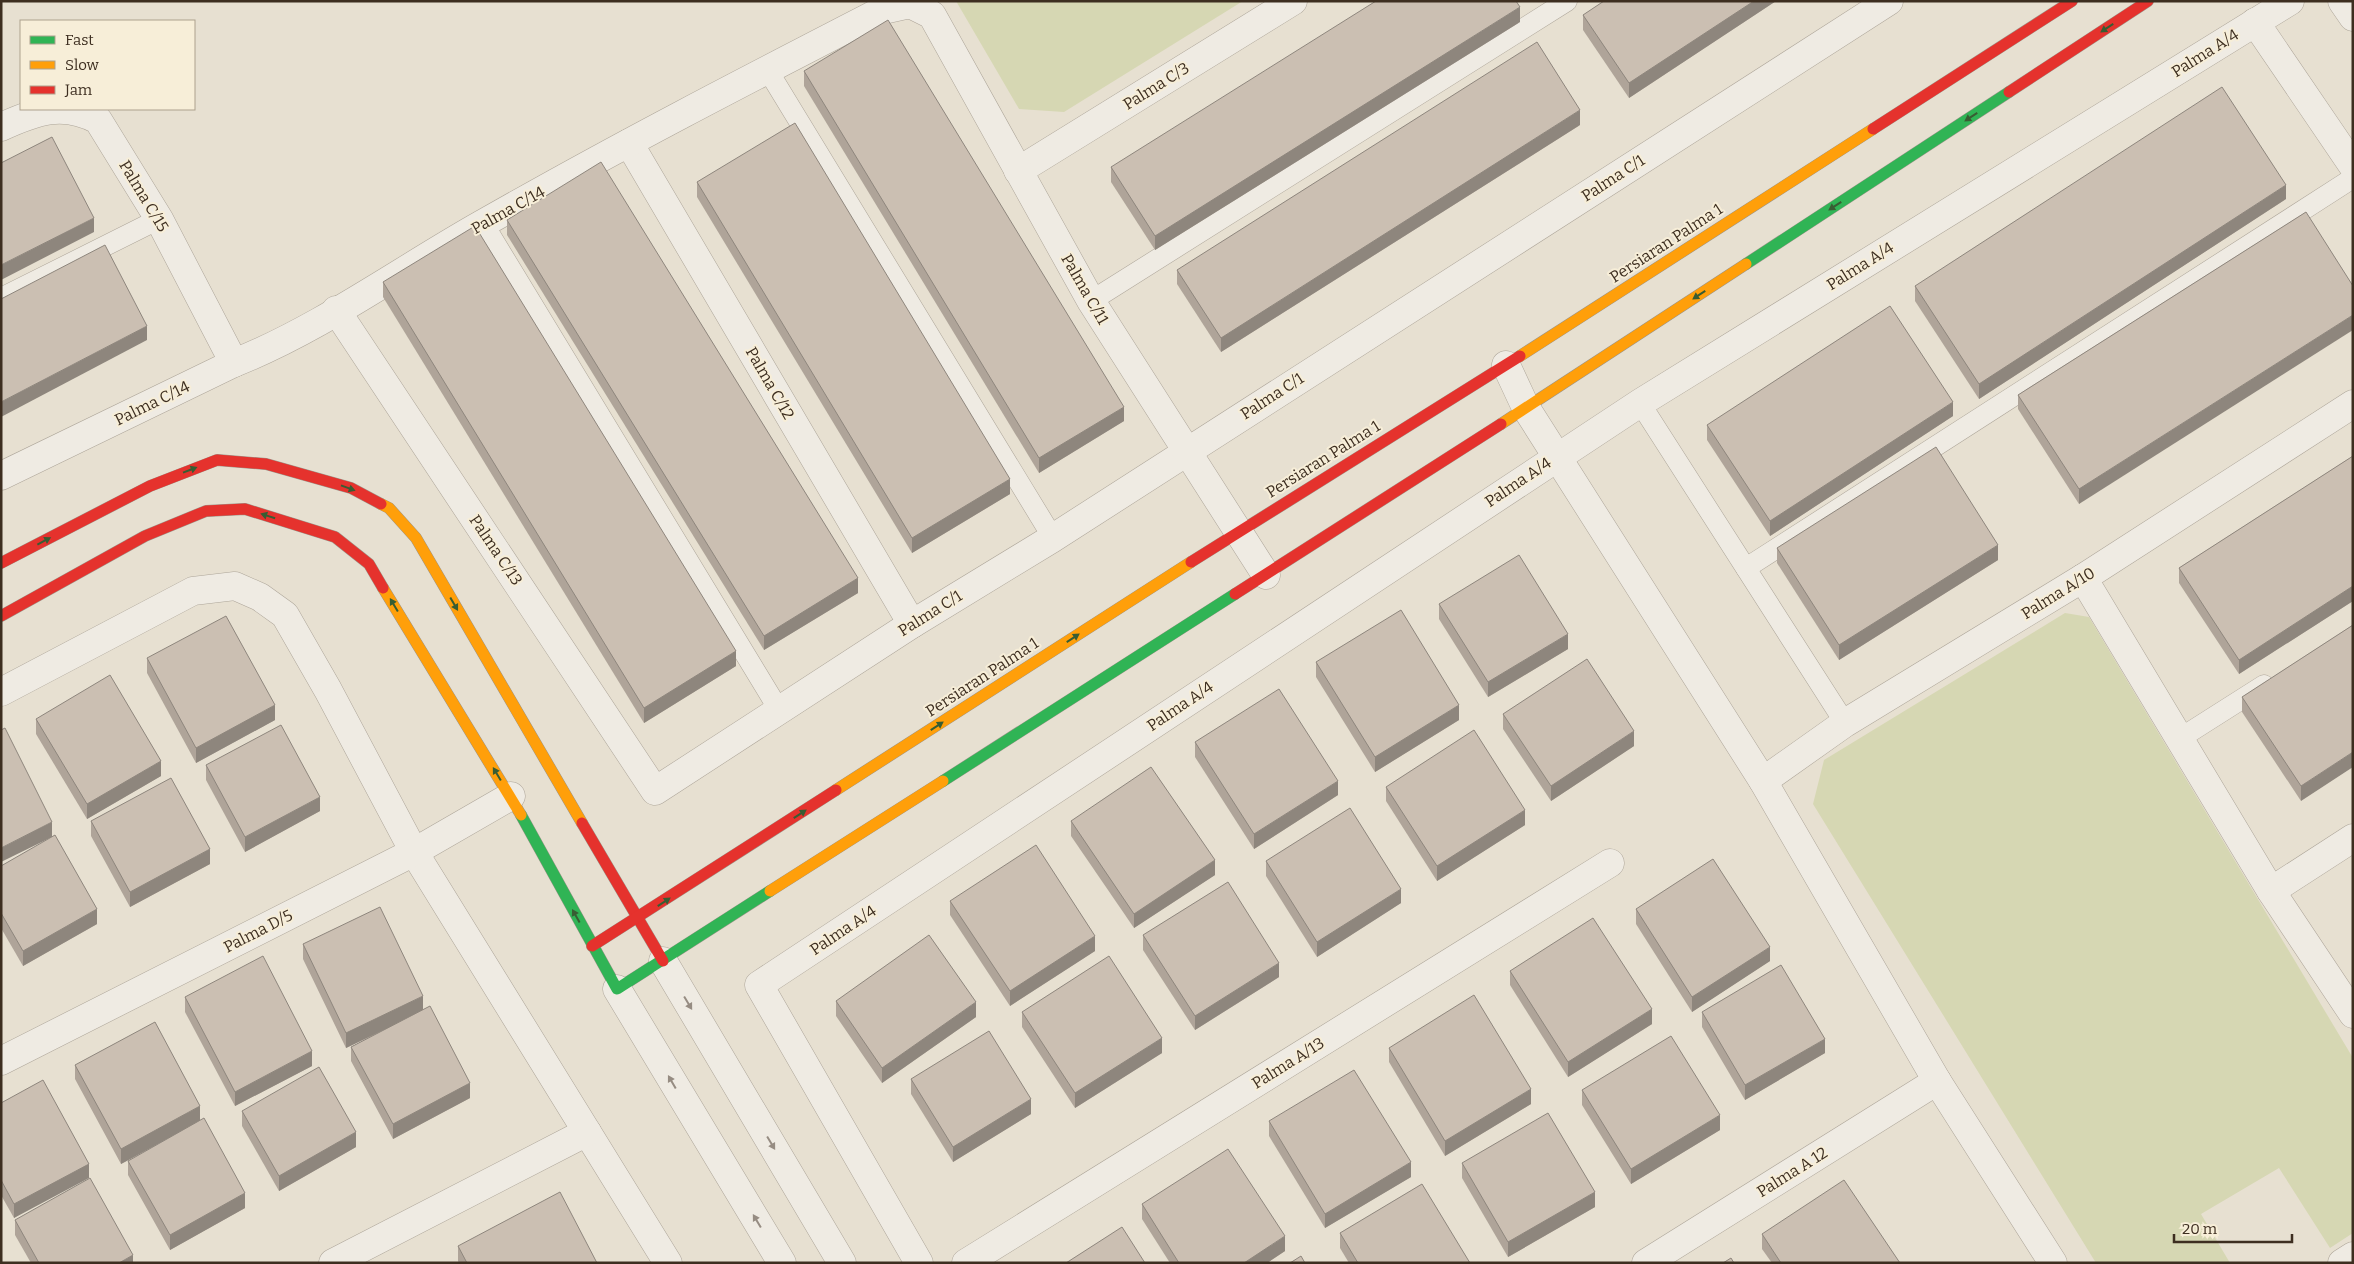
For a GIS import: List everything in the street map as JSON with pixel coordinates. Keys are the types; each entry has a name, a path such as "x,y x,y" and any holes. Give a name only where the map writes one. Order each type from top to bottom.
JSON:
{"street":[{"name":"Palma C/3","path":"1018,171 1293,1"},
{"name":"Palma C/1","path":"655,791 912,624 1053,538 1889,1"},
{"name":"Persiaran Palma 1","path":"592,946 637,919 1239,531 1506,365 2072,1"},
{"path":"617,989 1526,408 2148,1"},
{"name":"Palma A/4","path":"919,1263 759,985 1640,403 2290,1"},
{"path":"2342,1 2353,17"},
{"name":"Palma C/11","path":"910,4 932,15 1090,301 1266,575"},
{"name":"Palma C/14","path":"1,476 234,364 273,348 483,223 628,143 883,10 910,4"},
{"path":"2255,22 2353,166"},
{"name":"Palma C/15","path":"1,127 43,110 82,112 98,120 159,220 234,364"},
{"name":"Palma C/12","path":"628,143 912,624"},
{"name":"Palma C/13","path":"336,310 655,791"},
{"path":"1506,365 1526,408 1763,781 1938,1081 2053,1263"},
{"name":"Palma A/10","path":"1763,781 1845,723 2084,578 2353,404"},
{"path":"1,564 150,486 217,460 266,464 351,488 389,508 416,538 637,919 842,1263"},
{"path":"1,616 145,536 206,510 246,509 335,537 369,564 511,796 592,946 782,1263"},
{"path":"2084,578 2271,891 2353,1014"},
{"path":"1,692 193,591 235,586 260,597 285,615 328,690 414,852 668,1263"},
{"name":"Palma D/5","path":"1,1061 414,852 511,796"},
{"path":"2271,891 2353,838"},
{"name":"Palma A/13","path":"966,1263 1610,863"},
{"name":"Palma A 12","path":"1646,1263 1938,1081"},
{"path":"333,1263 587,1132"},
{"path":"2342,1263 2353,1256"}],"lane":[{"path":"1090,301 1567,1"},
{"path":"768,69 1053,538"},
{"path":"1746,568 2353,178"},
{"path":"1,298 159,220"},
{"path":"483,223 779,710"},
{"path":"1640,403 1845,723"},
{"path":"2179,739 2278,676"}],"green space":[{"path":"956,1 1243,1 1064,112 1019,109"},
{"path":"2065,613 2089,617 2353,1058 2353,1233 2330,1248 2279,1168 2201,1214 2230,1263 2096,1263 1813,804 1824,760"}],"building":[{"path":"1376,1 1516,1 1520,7 1155,236 1111,167"},
{"path":"1604,1 1754,1 1629,83 1583,15"},
{"path":"888,20 1124,407 1039,458 804,71"},
{"path":"1537,42 1580,110 1221,338 1177,270"},
{"path":"2222,87 2286,185 1979,384 1915,286"},
{"path":"795,123 1010,479 912,538 697,182"},
{"path":"52,137 94,218 1,265 1,163"},
{"path":"601,162 858,578 764,636 507,220"},
{"path":"2306,212 2353,286 2353,315 2079,489 2018,395"},
{"path":"475,226 736,651 644,708 383,282"},
{"path":"105,245 147,326 1,402 1,299"},
{"path":"1890,306 1953,402 1770,521 1707,425"},
{"path":"1936,447 1998,545 1839,645 1777,548"},
{"path":"2353,456 2353,586 2239,660 2179,568"},
{"path":"1519,555 1568,634 1488,682 1439,604"},
{"path":"1401,610 1459,705 1375,757 1316,662"},
{"path":"226,616 275,705 196,748 147,658"},
{"path":"2353,625 2353,752 2301,786 2242,697"},
{"path":"1587,659 1634,731 1551,786 1503,714"},
{"path":"110,675 161,761 87,804 36,719"},
{"path":"1279,689 1338,781 1254,834 1195,742"},
{"path":"281,725 320,797 245,837 206,765"},
{"path":"5,728 52,822 1,848 1,730"},
{"path":"1474,730 1525,810 1437,866 1386,787"},
{"path":"1151,767 1215,860 1134,914 1071,821"},
{"path":"171,778 210,849 130,892 91,821"},
{"path":"1350,808 1401,889 1317,942 1266,861"},
{"path":"55,835 97,909 23,951 1,913 1,866"},
{"path":"1036,845 1095,936 1010,991 950,901"},
{"path":"1713,859 1770,947 1692,997 1636,909"},
{"path":"1228,882 1279,963 1195,1016 1143,935"},
{"path":"380,907 423,996 346,1033 303,944"},
{"path":"1593,918 1652,1009 1568,1062 1510,971"},
{"path":"929,935 976,1002 882,1068 836,1001"},
{"path":"263,956 312,1051 235,1092 185,997"},
{"path":"1109,956 1162,1038 1075,1093 1022,1012"},
{"path":"1781,965 1825,1039 1745,1085 1702,1012"},
{"path":"1474,995 1531,1089 1445,1141 1389,1048"},
{"path":"430,1006 470,1083 393,1124 351,1047"},
{"path":"155,1022 200,1106 121,1149 75,1065"},
{"path":"989,1031 1031,1099 953,1147 911,1079"},
{"path":"1671,1036 1720,1115 1631,1169 1582,1090"},
{"path":"319,1067 356,1132 279,1176 242,1111"},
{"path":"1354,1070 1411,1162 1325,1214 1269,1121"},
{"path":"43,1080 89,1164 14,1204 1,1180 1,1103"},
{"path":"1548,1113 1595,1192 1508,1242 1462,1163"},
{"path":"204,1118 245,1193 170,1235 128,1161"},
{"path":"1228,1149 1285,1236 1244,1263 1179,1263 1142,1204"},
{"path":"90,1178 133,1255 119,1263 39,1263 15,1220"},
{"path":"1844,1180 1900,1263 1781,1263 1762,1234"},
{"path":"1422,1184 1470,1263 1358,1263 1340,1233"},
{"path":"560,1192 597,1263 467,1263 458,1246"},
{"path":"1122,1227 1145,1263 1066,1263"},
{"path":"1301,1256 1305,1263 1290,1263"},
{"path":"1731,1258 1734,1263 1723,1263"}],"traffic: fast":[{"path":"1746,264 2009,92"},
{"path":"943,781 1235,594"},
{"path":"521,815 617,989 770,891"}],"traffic: slow":[{"path":"1520,356 1873,129"},
{"path":"1501,424 1746,264"},
{"path":"381,504 389,508 416,538 582,823"},
{"path":"836,790 1191,562"},
{"path":"383,588 521,815"},
{"path":"770,891 943,781"}],"traffic: jam":[{"path":"1873,129 2072,1"},
{"path":"2009,92 2148,1"},
{"path":"1191,562 1520,356"},
{"path":"1235,594 1501,424"},
{"path":"1,563 150,486 217,460 266,464 351,488 381,504"},
{"path":"1,616 145,536 206,511 245,509 335,537 369,564 383,588"},
{"path":"592,946 836,790"},
{"path":"582,823 663,961"}]}
